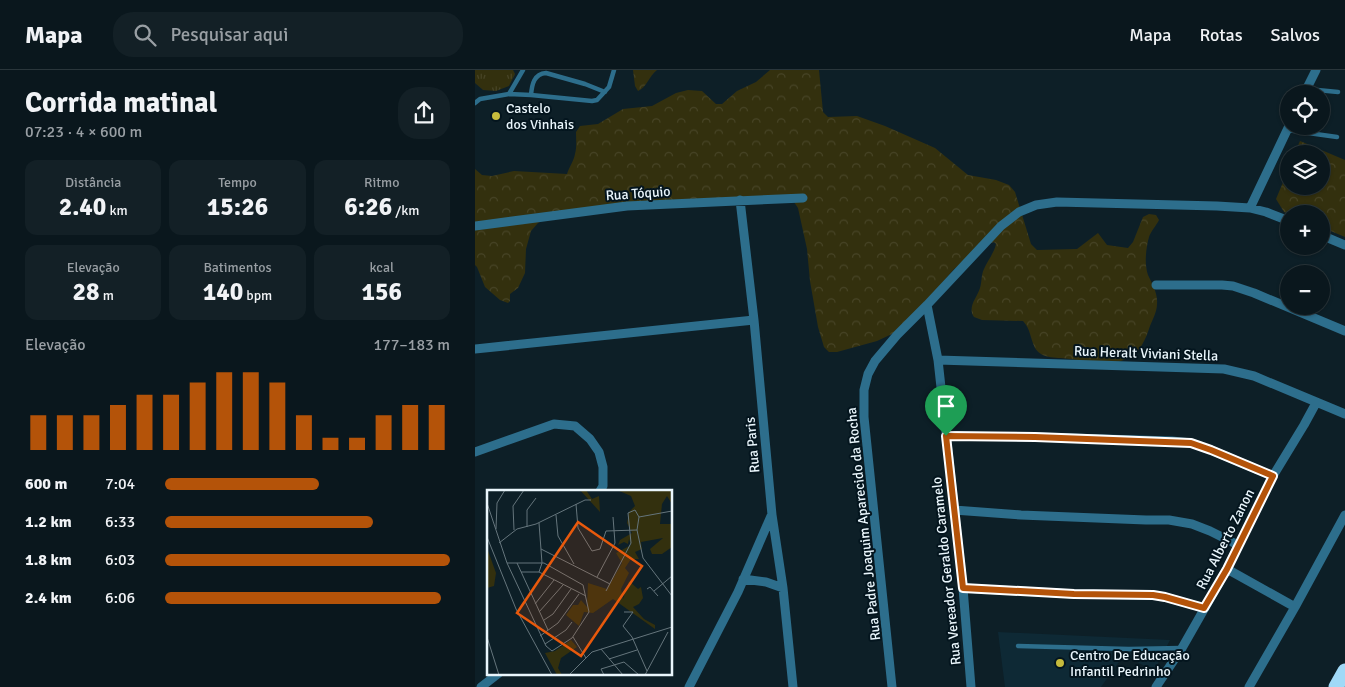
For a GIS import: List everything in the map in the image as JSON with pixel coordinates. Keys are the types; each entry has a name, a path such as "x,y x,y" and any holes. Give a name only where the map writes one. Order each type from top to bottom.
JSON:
{"highway":[{"path":"1336,687 1345,671"}],"street":[{"path":"1309,85 1316,70"},
{"path":"1250,208 1285,135"},
{"name":"Rua Tóquio","path":"475,226 627,206 803,198"},
{"name":"Rua Paris","path":"740,200 754,320 771,515 783,588 793,687"},
{"name":"Rua Padre Joaquim Aparecido da Rocha","path":"893,687 864,417 864,390 868,374 875,360 1001,226 1019,212 1036,205 1057,202 1217,206 1250,208 1280,218"},
{"path":"1330,239 1345,245"},
{"path":"1156,285 1233,286 1254,293 1345,332"},
{"name":"Rua Vereador Geraldo Caramelo","path":"927,305 938,360 963,588 971,687"},
{"path":"475,349 754,320"},
{"name":"Rua Heralt Viviani Stella","path":"938,360 1224,369 1254,376 1345,414"},
{"name":"Rua Alberto Zanon","path":"1156,687 1182,648 1227,569 1273,476 1316,403"},
{"path":"475,452 554,424 575,426 590,439 599,452 603,467 603,486 601,490"},
{"path":"946,436 1035,437 1191,443 1273,476"},
{"path":"954,510 1021,515 1169,520 1193,524 1238,545"},
{"path":"689,687 738,592 771,515"},
{"path":"1249,687 1345,515"},
{"path":"1227,569 1295,607"},
{"path":"743,579 766,582 783,588"},
{"path":"963,588 1074,594 1153,595 1204,608"},
{"path":"481,687 498,674"}],"lane":[{"path":"509,94 523,70"},
{"path":"475,103 480,99 509,94 597,100 609,87 614,70"},
{"path":"531,95 534,80 541,74 546,73 605,92"},
{"path":"1330,92 1338,92"},
{"path":"1326,135 1337,137"},
{"path":"1018,646 1129,649 1182,648"}],"shaded area":[{"name":"Centro De Educação Infantil Pedrinho","path":"998,632 1170,640 1154,671 1124,655 1101,687 1005,687"}],"green space":[{"path":"475,70 513,70 515,74 509,86 496,91 483,90 475,83"},
{"path":"633,70 657,70 644,87 638,91 635,86"},
{"path":"770,70 819,70 823,112 828,117 857,116 885,126 935,148 968,175 996,180 1009,185 1015,192 1031,244 1037,250 1077,249 1098,233 1107,245 1128,248 1133,242 1143,217 1149,214 1156,215 1159,220 1149,237 1146,261 1148,275 1157,296 1157,307 1143,344 1127,359 1111,363 1051,357 1038,352 1023,321 982,320 974,317 972,306 980,288 983,271 995,247 996,244 994,242 983,246 954,269 924,304 892,334 877,341 837,352 829,352 824,347 818,327 807,249 798,208 794,202 606,207 547,218 538,223 531,231 526,249 525,273 518,288 510,294 510,301 508,303 500,300 485,287 475,265 475,169 482,175 492,176 514,171 567,174 574,157 576,132 580,126 598,124 623,109 652,106 676,93 688,90 702,91 716,104 722,104 737,91 756,82"},
{"path":"1300,141 1309,145 1298,145"},
{"path":"1330,154 1345,160 1345,237 1330,231 1330,205 1280,206 1276,199 1280,189 1280,195 1330,195"}],"place":[{"name":"Castelo dos Vinhais","path":"496,116"},
{"name":"Centro De Educação Infantil Pedrinho","path":"1060,663"}],"route":[{"path":"946,436 1035,437 1191,443 1273,476 1227,569 1204,608 1153,595 1074,594 963,588 946,436"}]}
